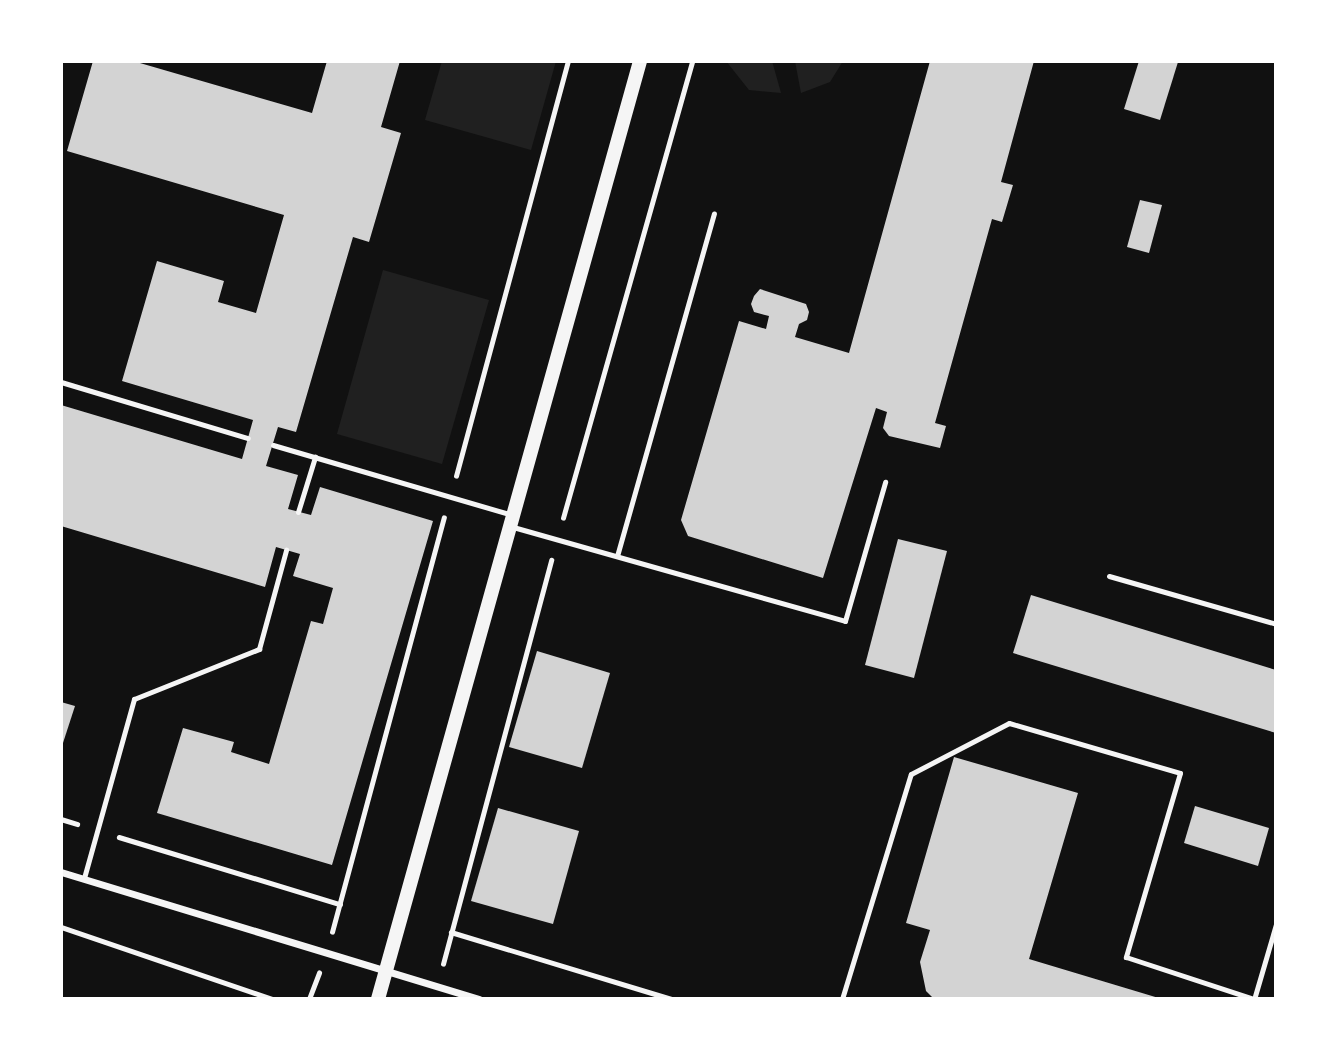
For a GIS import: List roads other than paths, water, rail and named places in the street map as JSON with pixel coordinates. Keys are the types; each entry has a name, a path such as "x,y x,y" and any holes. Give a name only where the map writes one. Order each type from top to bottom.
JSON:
{"main road":[{"path":"379,999 640,61"}],"street":[{"path":"61,872 479,999"}],"lane":[{"path":"617,556 714,213"},
{"path":"61,382 248,438"},
{"path":"272,445 512,521 557,540 845,621 885,482"},
{"path":"298,512 315,457"},
{"path":"84,878 134,699 259,649 286,550"},
{"path":"1109,576 1276,624"},
{"path":"842,999 911,774 1009,723 1180,773 1126,957 1254,998 1276,924"}]}
